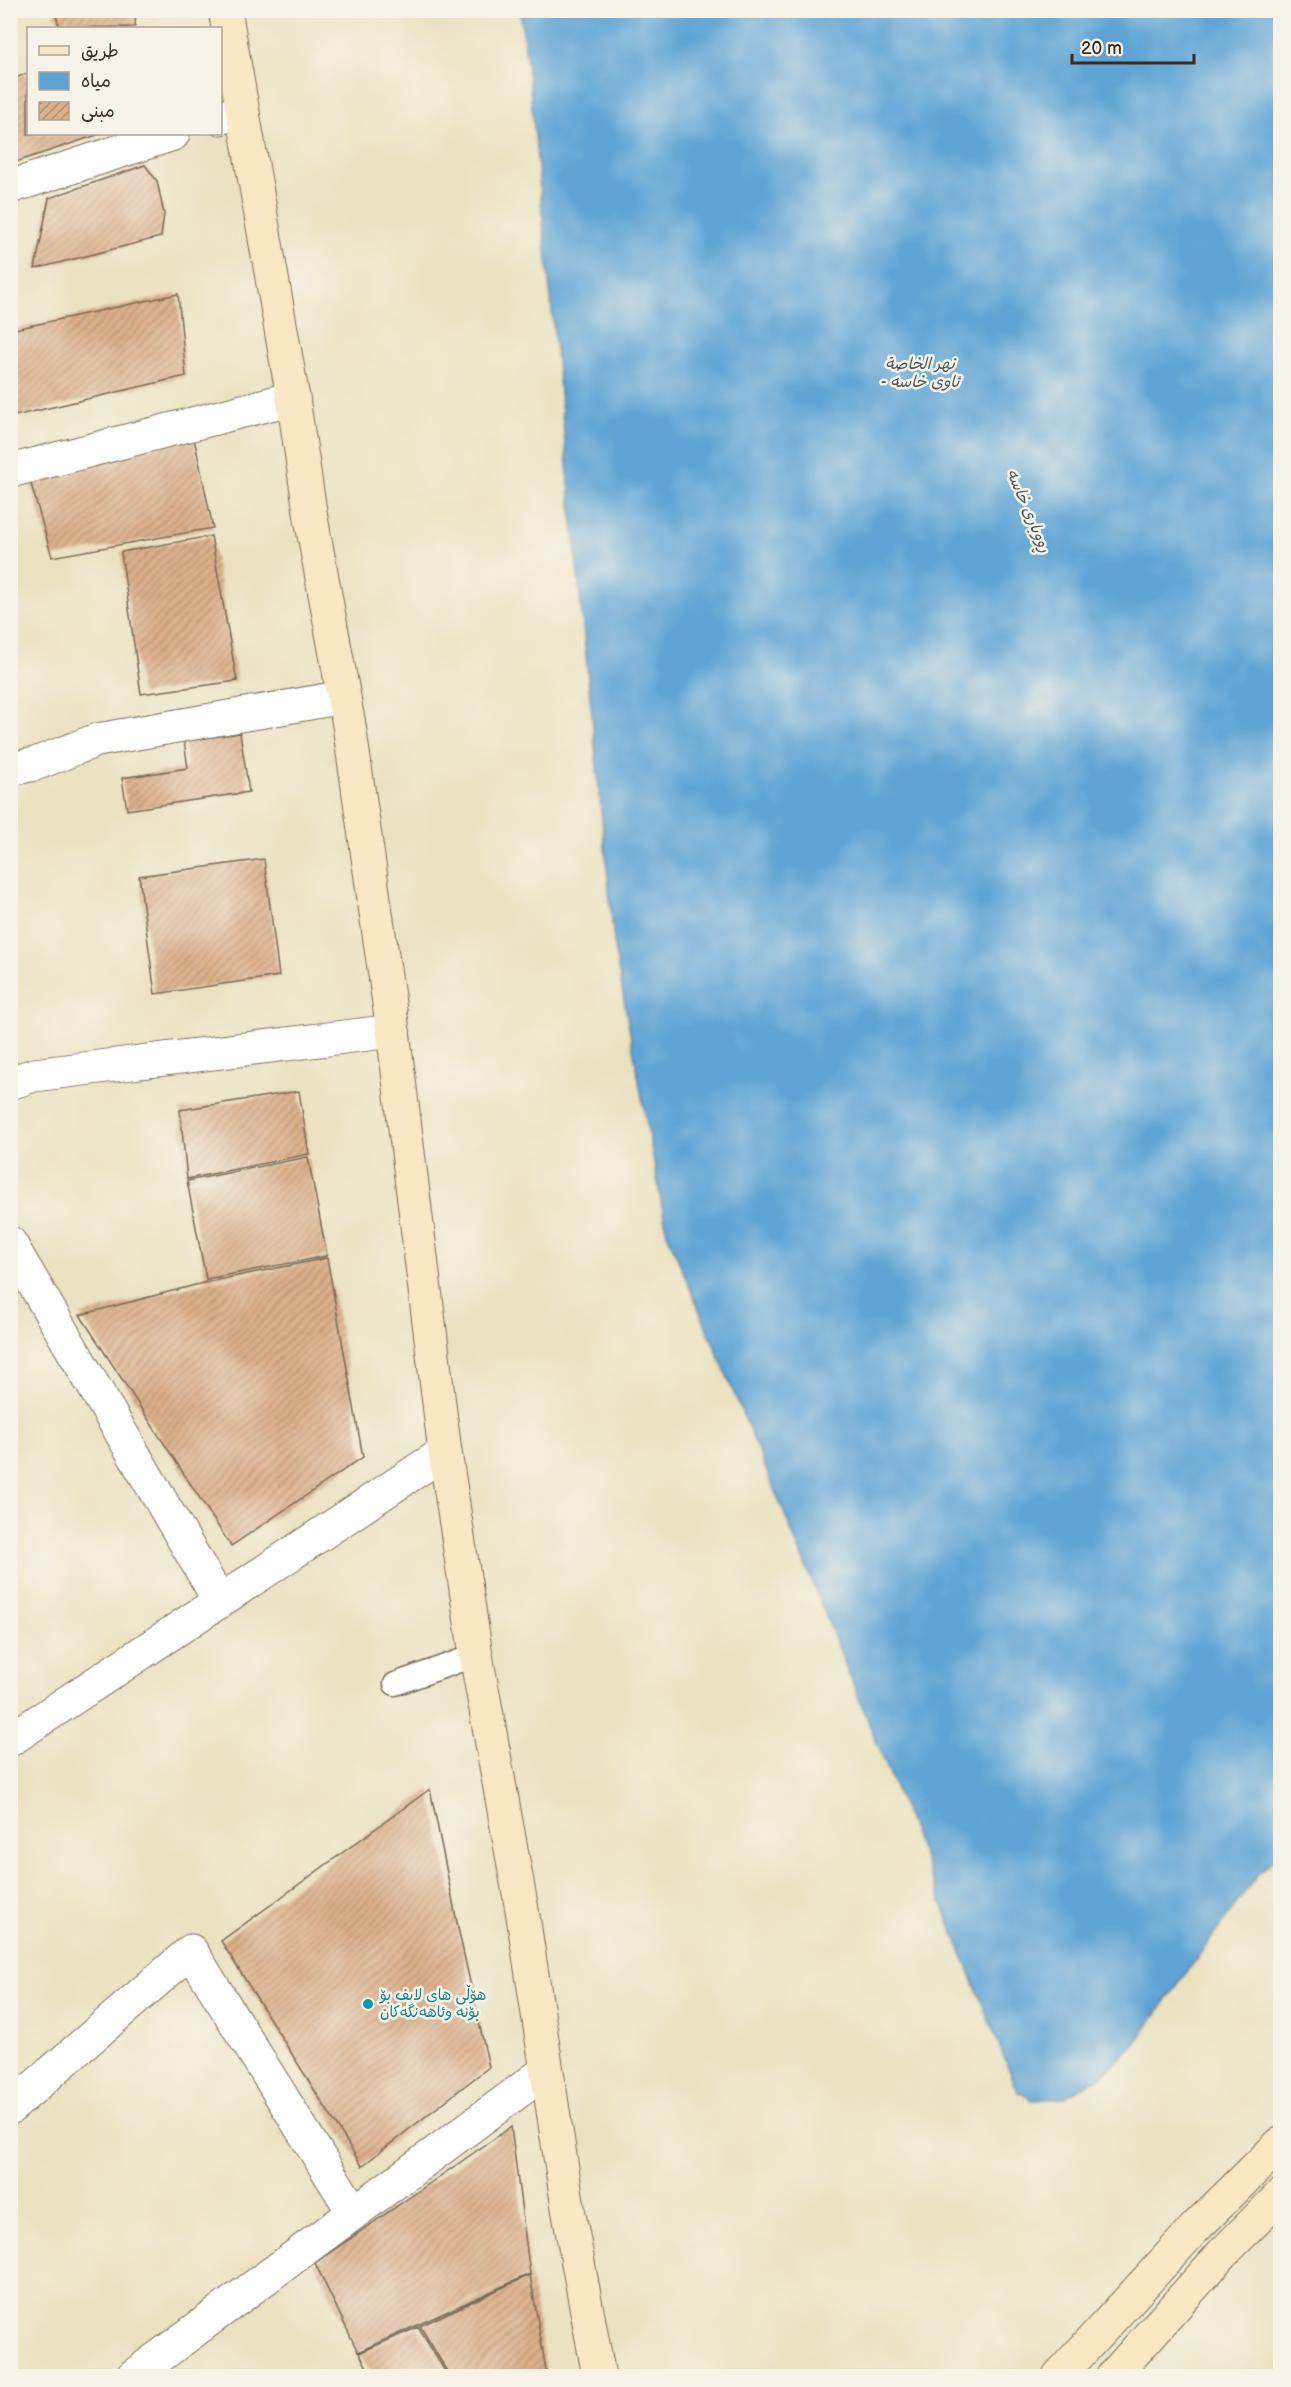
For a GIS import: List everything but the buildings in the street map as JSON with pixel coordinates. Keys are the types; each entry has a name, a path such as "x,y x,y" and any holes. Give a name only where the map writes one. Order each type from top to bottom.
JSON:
{"street":[{"path":"225,10 231,115 292,398 311,518 344,697 393,1031 446,1452 476,1655 522,1910 569,2214 599,2376"},
{"path":"10,187 170,135"},
{"path":"10,471 292,398"},
{"path":"10,769 34,764 97,740 344,697"},
{"path":"10,1083 34,1075 393,1031"},
{"path":"10,1243 219,1600"},
{"path":"10,1740 446,1452"},
{"path":"10,2108 191,1951 354,2213"},
{"path":"133,2376 546,2071"},
{"path":"1059,2376 1197,2226 1281,2144"},
{"path":"1113,2376 1222,2254 1281,2196"}],"lane":[{"path":"395,1684 476,1655"}],"water":[{"name":"نهر الخاصة - ئاوی خاسە","path":"520,11 1280,11 1280,1854 1258,1874 1134,2045 1103,2075 1064,2098 1033,2100 1018,2092 783,1510 667,1233 615,951 530,87"}],"place":[{"name":"هۆڵی های لایف بۆ بۆنە وئاهەنگەکان","path":"368,2004"}],"water label":[{"name":"ڕووباری خاسە","path":"1028,511"}]}
